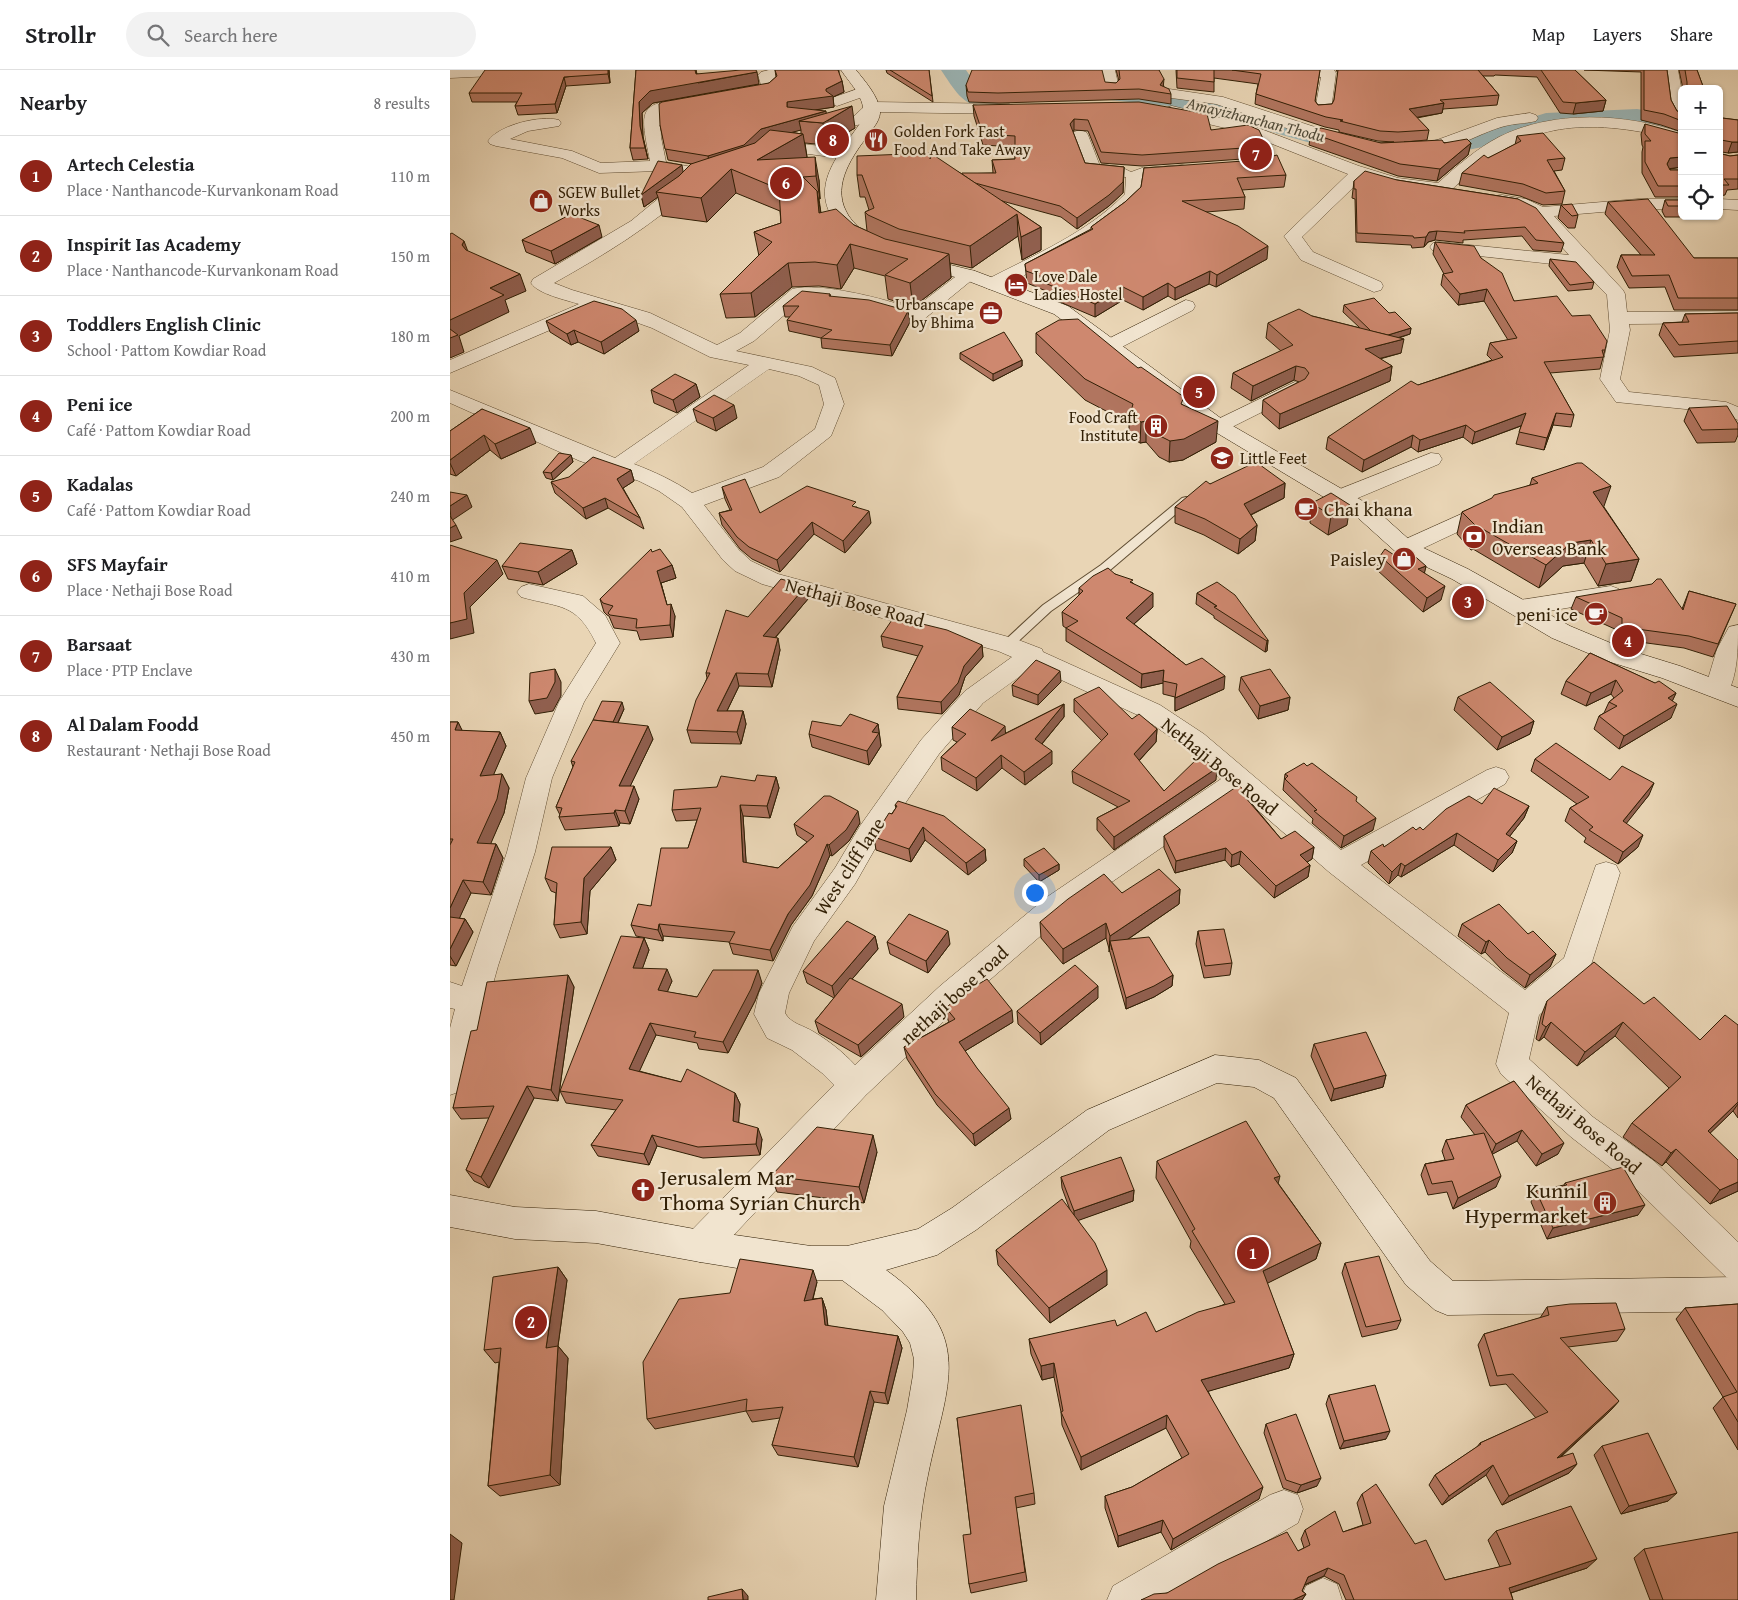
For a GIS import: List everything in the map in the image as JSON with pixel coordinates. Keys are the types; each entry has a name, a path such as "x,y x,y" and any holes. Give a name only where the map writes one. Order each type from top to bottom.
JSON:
{"street":[{"path":"450,74 536,70"},
{"path":"659,166 654,143 652,113 659,107 766,90 770,86 766,75 798,70"},
{"path":"848,70 868,100 871,119 836,170 832,187 840,219 864,243 872,246"},
{"path":"1108,70 1111,88"},
{"path":"1671,70 1678,108"},
{"path":"1302,71 1330,73 1323,110"},
{"path":"1095,89 1128,90"},
{"path":"1153,92 1218,100 1316,133 1362,144"},
{"path":"999,110 997,96 1011,94"},
{"path":"846,154 764,151 858,120 868,100"},
{"path":"837,101 868,100 999,110 1021,109"},
{"path":"1156,109 1190,114 1247,129 1360,172 1396,183 1462,192"},
{"path":"1407,149 1433,147 1451,143 1504,120 1624,112 1678,118"},
{"path":"1442,189 1477,158 1506,139 1534,128 1585,122 1633,126 1678,139"},
{"path":"540,283 614,240 676,194 689,182 709,174 659,166 599,168 566,154 496,141 506,133 521,127 553,123"},
{"path":"1080,135 1093,170 1150,172 1197,169"},
{"path":"1282,157 1300,148"},
{"path":"993,284 1085,233 1112,215 1133,195 1134,177 1150,172"},
{"path":"1360,172 1293,236 1307,256 1374,286"},
{"path":"1481,196 1520,203 1541,212 1616,294 1620,330 1610,378 1623,398 1719,406 1738,414"},
{"path":"1541,212 1638,204 1678,204"},
{"path":"1723,204 1738,205"},
{"path":"1435,246 1585,262"},
{"path":"895,257 969,275 1061,310 1219,426 1338,498 1365,512 1405,548 1460,574 1561,632 1616,655 1728,694 1729,649 1738,633"},
{"path":"717,353 747,337 765,324 800,293 835,296 890,308 916,316 969,275"},
{"path":"521,280 529,283 540,283 565,294 617,307 658,322 717,353 804,372 828,382 834,404 824,432 771,472 690,502"},
{"path":"450,367 596,303"},
{"path":"1111,345 1186,306"},
{"path":"1619,318 1738,317"},
{"path":"595,466 765,363"},
{"path":"1219,426 1295,388"},
{"name":"Nethaji Bose Road","path":"455,404 595,466 648,476 667,486 690,502 731,555 743,566 770,579 952,628 1007,645 1151,712 1195,741 1339,864 1525,1008 1512,1064 1582,1126 1642,1172 1738,1265"},
{"path":"1338,498 1431,458"},
{"path":"1405,548 1476,514"},
{"path":"1520,608 1630,591"},
{"path":"450,1081 461,998 521,852 539,778 572,702 608,643 597,621 574,602 529,592"},
{"name":"West cliff lane","path":"855,1085 833,1063 803,1041 778,1029 769,1014 774,992 803,934 845,876 870,832 930,747 974,697 1032,655"},
{"path":"1339,864 1496,777"},
{"name":"nethaji bose road","path":"700,1246 855,1085 951,995 1057,905 1239,780"},
{"path":"1525,1008 1576,964 1606,874"},
{"path":"450,1211 516,1223 596,1227 700,1246 811,1263 847,1263 925,1243 964,1219 1098,1120 1215,1069 1259,1074 1285,1088 1418,1274 1447,1298 1508,1294 1684,1296 1738,1294"},
{"path":"847,1263 889,1293 916,1319 930,1345 931,1374 926,1411 909,1476 898,1554 896,1600"},
{"path":"1127,1600 1284,1510"}],"lane":[{"path":"1007,645 1047,608 1104,568 1186,500"}],"building":[{"path":"485,70 608,70 608,74 564,77 555,104 515,106 522,93 469,93"},
{"path":"636,70 695,70 696,74 741,70 756,70 757,72 650,91 639,102 640,126 645,148 630,148"},
{"path":"775,70 838,70 842,81 826,89 833,96 787,102 787,107 826,111 761,129 744,145 708,156 665,149 660,125 659,104 769,83 777,76"},
{"path":"890,70 929,70 932,96"},
{"path":"972,70 1102,70 1105,82 1116,83 1120,79 1119,70 1159,70 1164,79 1160,85 1169,89 1171,94 1139,89 998,93 968,92 966,85"},
{"path":"1177,70 1214,70 1214,82 1177,78"},
{"path":"1232,70 1320,70 1315,101 1318,105 1332,104 1338,70 1478,70 1499,95 1440,100 1444,103 1409,109 1429,130 1380,131 1326,117 1256,94 1261,74"},
{"path":"1541,70 1575,70 1606,100 1576,103 1563,102"},
{"path":"1644,70 1667,70 1671,100 1678,111 1678,119 1644,110"},
{"path":"1685,70 1697,70 1703,85 1687,85"},
{"path":"1139,102 1207,114 1211,130 1248,125 1259,130 1266,145 1142,155 1101,152 1088,120 1074,119 1070,124 1085,163 1124,167 1123,182 1109,195 1077,218 1060,206 975,183 962,174 996,173 992,160 1015,159 1015,136 983,134 973,105"},
{"path":"852,106 823,123 799,121"},
{"path":"1723,118 1738,120 1738,142 1723,140"},
{"path":"1645,124 1678,133 1678,157 1670,158 1667,164 1670,170 1678,170 1678,186 1658,186 1645,162 1645,141 1651,141 1645,134"},
{"path":"1321,128 1381,143 1442,140 1444,143 1467,139 1471,143 1440,169 1400,164 1311,133"},
{"path":"770,130 803,134 757,160 815,157 816,176 803,177 817,191 819,213 836,209 854,225 885,239 949,254 910,283 885,275 908,259 850,244 837,265 815,262 788,263 751,293 720,294 772,242 754,232 781,223 779,189 731,169 701,198 656,192 679,176 691,164 755,143"},
{"path":"1543,133 1565,158 1547,160 1565,191 1546,193 1523,184 1462,173 1484,155 1488,158 1521,141 1517,136"},
{"path":"931,153 930,159 932,154 1041,227 1021,237 1017,214 970,246 899,229 865,212 874,208 862,175 857,175 857,156"},
{"path":"1723,154 1738,155 1738,179 1724,179 1729,185 1723,185"},
{"path":"1277,155 1286,175 1237,178 1245,197 1182,201 1238,226 1268,246 1217,275 1210,271 1175,288 1168,283 1143,297 1123,287 1095,304 1045,283 1054,281 1026,271 1025,264 1093,229 1091,227 1125,202 1141,187 1144,168 1258,160"},
{"path":"658,161 682,165 641,195"},
{"path":"1365,171 1397,180 1518,199 1536,208 1564,243 1536,240 1525,227 1464,231 1465,233 1437,231 1429,232 1426,237 1414,238 1413,236 1357,233 1356,189 1354,189 1354,181"},
{"path":"1648,199 1694,258 1738,258 1738,298 1678,298 1669,275 1632,276 1621,255 1655,255 1608,202"},
{"path":"1665,200 1678,200 1678,206 1668,206"},
{"path":"1572,204 1578,215 1572,216 1561,205"},
{"path":"571,214 599,225 551,251 522,240"},
{"path":"452,233 464,241 462,245 466,250 520,274 490,288 504,295 450,320 450,234"},
{"path":"1435,242 1474,246 1481,258 1502,273 1514,301 1557,296 1572,316 1590,315 1607,341 1605,350 1602,350 1604,357 1544,362 1574,415 1556,413 1547,438 1519,432 1526,413 1475,432 1466,425 1420,440 1413,435 1364,460 1328,437 1411,381 1418,385 1503,357 1490,343 1517,338 1487,289 1460,294 1443,274 1453,272"},
{"path":"1550,259 1576,262 1594,282 1570,285"},
{"path":"802,291 869,300 908,311 890,345 821,338 832,330 787,320 799,306 783,306"},
{"path":"1374,298 1389,313 1395,312 1411,328 1388,335 1371,331 1344,305"},
{"path":"594,301 622,309 636,320 601,342 574,330 567,334 546,321"},
{"path":"1299,309 1312,316 1404,339 1365,349 1392,366 1280,414 1263,400 1305,379 1309,373 1305,368 1296,366 1253,386 1233,373 1293,345 1268,323"},
{"path":"1738,313 1738,341 1679,345 1663,323 1689,322 1685,314"},
{"path":"1078,319 1138,368 1141,367 1184,397 1181,404 1218,421 1184,439 1170,441 1160,436 1146,421 1141,422 1130,415 1133,404 1085,379 1036,333 1059,320"},
{"path":"450,329 458,335 450,338"},
{"path":"1004,332 1022,360 993,374 960,353"},
{"path":"675,374 696,384 673,400 651,390"},
{"path":"714,395 734,405 713,418 693,409"},
{"path":"1727,406 1738,424 1738,429 1702,430 1689,408"},
{"path":"482,409 530,428 495,444 484,435 450,460 450,431"},
{"path":"559,453 571,455 551,473 543,472"},
{"path":"593,457 631,470 617,479 640,518 605,498 583,508 551,482 569,477"},
{"path":"1256,462 1285,483 1244,504 1257,525 1240,539 1205,519 1175,507 1206,481 1210,484"},
{"path":"1582,463 1611,486 1593,492 1639,559 1606,564 1591,540 1571,543 1546,565 1477,527 1462,512 1492,498 1494,495 1538,483 1532,478"},
{"path":"745,479 760,513 807,486 856,502 852,506 869,511 843,541 812,522 777,560 749,547 737,537 719,513 732,510 722,487"},
{"path":"450,492 467,495 450,506"},
{"path":"1331,493 1350,505 1331,516 1312,503"},
{"path":"450,516 456,525 450,528"},
{"path":"520,543 572,550 538,572 502,566"},
{"path":"450,545 497,560 464,593 467,619 450,623"},
{"path":"651,549 652,552 660,549 672,565 657,571 667,605 671,604 670,625 636,628 637,619 610,615 608,613 613,606 603,603 600,599"},
{"path":"1385,549 1397,557 1410,552 1426,566 1418,569 1445,586 1427,598 1380,556"},
{"path":"1108,568 1115,574 1133,580 1130,582 1153,593 1126,618 1186,665 1202,658 1225,676 1175,698 1177,684 1163,681 1164,670 1142,674 1066,628 1078,621 1062,612 1083,591 1079,588 1093,576"},
{"path":"781,579 806,586 763,636 778,638 768,674 736,673 717,711 743,711 737,732 687,730 696,700 710,673 706,673 726,610 748,617"},
{"path":"1657,579 1661,579 1683,610 1689,591 1736,604 1718,644 1689,636 1622,627 1622,618 1576,597 1652,584"},
{"path":"1217,582 1235,595 1267,641 1214,607 1217,606 1197,593"},
{"path":"894,617 947,630 982,645 964,666 958,683 941,702 897,697 923,646 881,636"},
{"path":"1590,653 1655,683 1659,681 1676,693 1668,698 1677,704 1624,736 1599,716 1617,706 1609,702 1623,691 1616,680 1591,693 1566,681"},
{"path":"1036,660 1060,671 1038,695 1012,685"},
{"path":"555,669 555,682 547,698 529,701 530,673"},
{"path":"1270,669 1290,697 1260,706 1241,677"},
{"path":"1490,682 1534,721 1502,737 1458,697"},
{"path":"1099,687 1132,719 1139,714 1157,729 1134,754 1164,791 1199,757 1217,768 1114,837 1097,818 1130,801 1072,771 1108,734 1074,699"},
{"path":"602,701 622,702 613,722 593,720"},
{"path":"1064,704 1035,739 1052,751 1024,772 1001,755 976,778 941,757 966,734 952,727 970,709 1005,726 991,741"},
{"path":"850,714 878,724 872,732 879,733 867,751 809,734 812,721 841,726"},
{"path":"593,720 648,726 619,786 634,786 625,811 615,810 614,813 559,817 562,808 556,807 575,762 571,761"},
{"path":"450,722 458,722 455,730 500,732 480,776 502,774 497,799 477,843 496,844 483,882 463,880 450,908 450,845 453,839 450,839"},
{"path":"1556,743 1610,780 1622,766 1654,783 1623,821 1643,835 1623,852 1589,830 1593,827 1570,808 1589,797 1535,759"},
{"path":"1304,763 1307,766 1312,763 1357,797 1356,801 1376,818 1344,836 1314,811 1317,810 1285,779 1288,776 1285,774"},
{"path":"757,775 776,777 767,806 740,805 743,862 778,868 814,836 794,824 824,796 830,796 858,811 846,830 829,845 827,844 810,885 788,914 770,950 729,943 735,932 659,924 658,930 631,925 638,904 651,906 661,848 688,848 701,808 672,810 674,790 717,787 721,776 755,781"},
{"path":"1239,785 1248,795 1245,797 1281,839 1295,831 1314,847 1300,855 1310,865 1276,886 1241,851 1232,855 1226,848 1176,861 1164,836"},
{"path":"1494,788 1529,806 1506,834 1517,841 1498,860 1457,833 1405,866 1401,863 1392,872 1371,851 1383,844 1384,847 1413,827 1416,830 1420,827 1423,830 1446,809 1469,796 1482,804"},
{"path":"898,801 944,816 985,849 966,863 923,827 909,849 874,837 889,813 892,814"},
{"path":"552,847 611,847 584,878 581,922 554,925 557,883 545,878"},
{"path":"1044,848 1059,864 1039,875 1024,859"},
{"path":"1159,869 1180,889 1110,936 1106,923 1063,949 1040,922 1068,899 1104,874 1122,893"},
{"path":"1499,904 1528,934 1533,931 1556,954 1530,975 1507,958 1489,940 1486,942 1462,924"},
{"path":"909,914 948,931 926,961 887,942"},
{"path":"450,917 465,919 450,949"},
{"path":"847,921 875,936 832,986 803,971"},
{"path":"1224,929 1232,963 1205,966 1198,931"},
{"path":"621,936 644,938 633,968 667,969 658,990 697,997 713,970 758,970 751,989 723,1042 694,1037 696,1032 650,1023 629,1069 681,1082 687,1069 735,1093 733,1121 758,1128 756,1144 698,1147 652,1135 644,1154 591,1145 623,1100 560,1091"},
{"path":"1149,937 1173,975 1154,986 1126,998 1110,941"},
{"path":"1594,962 1644,1004 1654,997 1700,1040 1725,1015 1738,1025 1738,1102 1708,1131 1738,1160 1738,1182 1720,1190 1676,1149 1671,1153 1632,1123 1681,1077 1623,1022 1585,1052 1551,1022 1546,1027 1542,1024 1547,1001"},
{"path":"1075,965 1098,986 1040,1033 1017,1011"},
{"path":"568,975 551,1090 527,1086 481,1177 466,1170 494,1106 453,1108 471,1031 477,1030 487,982"},
{"path":"850,978 902,1004 858,1045 815,1021"},
{"path":"987,979 1012,1010 959,1042 1009,1108 973,1134 935,1094 904,1047 955,1019 946,1008 959,996"},
{"path":"1366,1032 1386,1075 1334,1089 1314,1044"},
{"path":"1514,1081 1564,1143 1542,1154 1522,1130 1496,1144 1466,1105"},
{"path":"1246,1121 1280,1176 1274,1178 1321,1243 1263,1271 1294,1354 1201,1380 1263,1487 1173,1539 1163,1520 1118,1536 1105,1496 1132,1487 1189,1454 1167,1415 1081,1457 1061,1412 1063,1411 1054,1363 1041,1366 1029,1339 1115,1320 1117,1326 1146,1312 1156,1332 1198,1312 1235,1302 1192,1231 1195,1229 1157,1161"},
{"path":"817,1127 873,1135 859,1187 771,1176"},
{"path":"1484,1133 1501,1176 1458,1198 1452,1181 1432,1184 1425,1164 1454,1159 1446,1140"},
{"path":"1121,1157 1134,1190 1074,1211 1061,1177"},
{"path":"1623,1167 1645,1205 1553,1228 1536,1191 1567,1185 1565,1183"},
{"path":"1062,1199 1095,1243 1107,1270 1049,1308 996,1250"},
{"path":"1379,1256 1401,1320 1366,1327 1345,1263"},
{"path":"740,1259 813,1270 804,1301 822,1298 825,1325 898,1336 885,1393 870,1391 854,1457 772,1445 783,1407 746,1411 747,1399 647,1419 643,1362 679,1299 730,1293"},
{"path":"558,1267 546,1348 558,1346 550,1475 488,1486 501,1348 484,1350 493,1277"},
{"path":"1616,1303 1625,1329 1560,1338 1619,1401 1557,1458 1573,1453 1577,1464 1509,1496 1493,1465 1449,1496 1435,1475 1480,1443 1548,1412 1513,1374 1497,1376 1484,1334 1549,1315 1547,1307 1570,1304"},
{"path":"1738,1304 1738,1422 1723,1397 1737,1392 1685,1308"},
{"path":"1375,1385 1390,1431 1344,1441 1329,1395"},
{"path":"1021,1405 1034,1493 1015,1497 1025,1572 969,1584 963,1535 971,1534 957,1418"},
{"path":"1296,1414 1321,1478 1301,1485 1286,1480 1266,1424"},
{"path":"1648,1433 1677,1493 1629,1506 1602,1446"},
{"path":"1376,1484 1415,1544 1426,1540 1445,1580 1511,1564 1496,1531 1571,1506 1597,1559 1509,1588 1513,1600 1354,1600 1344,1575 1328,1568 1308,1577 1302,1591 1306,1594 1293,1600 1141,1600 1154,1594 1167,1593 1218,1564 1287,1532 1298,1551 1310,1545 1305,1530 1335,1511 1343,1532 1371,1523 1362,1494"},
{"path":"1738,1532 1738,1600 1663,1600 1644,1549"},
{"path":"742,1589 743,1600 708,1600 708,1597"}],"waterway":[{"name":"Amayizhanchan Thodu","path":"953,70 971,94 980,99 988,100"},
{"name":"Amayizhanchan Thodu","path":"1109,94 1169,98 1197,103 1359,148 1384,153 1443,147 1503,135 1546,121 1637,117 1678,123"}],"place":[{"name":"Al Dalam Foodd","path":"833,140"},
{"name":"Golden Fork Fast Food And Take Away","path":"876,140"},
{"name":"Barsaat","path":"1256,154"},
{"name":"SFS Mayfair","path":"786,183"},
{"name":"SGEW Bullet Works","path":"541,201"},
{"name":"Love Dale Ladies Hostel","path":"1016,285"},
{"name":"Urbanscape by Bhima","path":"991,313"},
{"name":"Kadalas","path":"1199,392"},
{"name":"Food Craft Institute","path":"1156,426"},
{"name":"Little Feet","path":"1222,458"},
{"name":"Chai khana","path":"1306,509"},
{"name":"Indian Overseas Bank","path":"1474,537"},
{"name":"Paisley","path":"1404,559"},
{"name":"Toddlers English Clinic","path":"1468,602"},
{"name":"peni ice","path":"1596,614"},
{"name":"Peni ice","path":"1628,641"},
{"name":"Jerusalem Mar Thoma Syrian Church","path":"643,1190"},
{"name":"Kunnil Hypermarket","path":"1605,1203"},
{"name":"Artech Celestia","path":"1253,1253"},
{"name":"Inspirit Ias Academy","path":"531,1322"}]}
